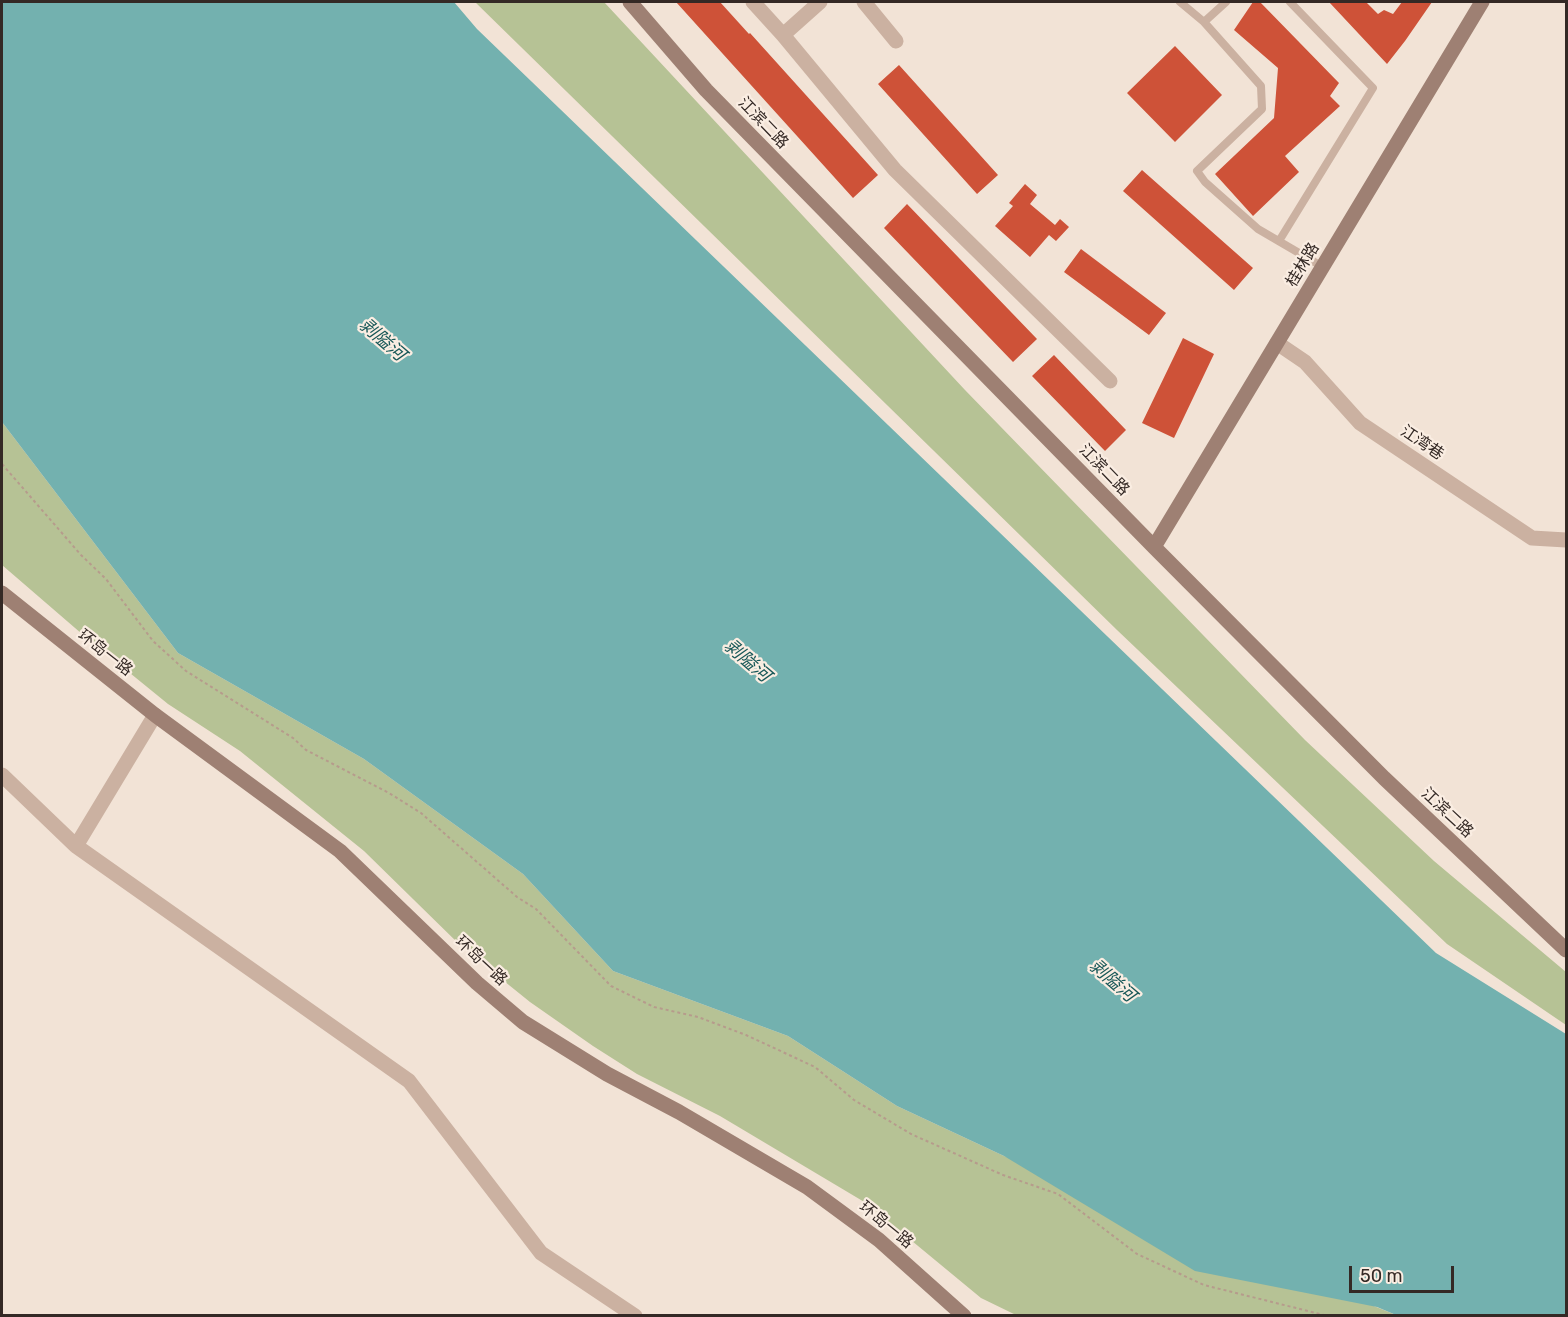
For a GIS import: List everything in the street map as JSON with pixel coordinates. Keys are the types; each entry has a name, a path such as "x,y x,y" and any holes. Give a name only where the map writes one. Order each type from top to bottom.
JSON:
{"street":[{"name":"江滨二路","path":"630,2 706,90 1154,547 1384,778 1566,950"},
{"path":"753,2 895,170 1110,381"},
{"path":"783,35 820,2"},
{"path":"864,2 896,41"},
{"name":"桂林路","path":"1154,547 1482,2"},
{"name":"江湾巷","path":"1277,343 1305,362 1360,423 1532,538 1566,540"},
{"name":"环岛一路","path":"2,594 155,715 340,851 477,983 523,1022 607,1074 679,1112 807,1187 879,1240 964,1316"},
{"path":"76,846 155,715"},
{"path":"2,776 76,846 409,1081 541,1253 635,1316"}],"lane":[{"path":"1180,2 1204,22 1261,87 1262,109 1197,171 1205,182 1258,229 1323,267"},
{"path":"1204,22 1226,2"},
{"path":"1279,241 1373,88 1290,2"}],"path":[{"path":"2,464 81,555 106,579 153,641 186,671 293,738 306,750 421,813 517,897 536,909 611,986 654,1007 698,1017 746,1035 815,1067 854,1100 911,1134 1003,1175 1058,1194 1146,1259 1204,1285 1328,1316"}],"green space":[{"path":"475,2 604,2 965,390 1305,740 1434,861 1566,972 1566,1025 1447,944 1117,630"},
{"path":"2,422 178,653 364,759 523,874 613,971 788,1036 897,1106 1004,1156 1396,1315 1018,1316 981,1298 866,1203 720,1116 637,1074 530,1002 463,948 364,851 240,751 168,704 2,565"}],"water":[{"name":"剥隘河","path":"2,2 454,2 477,29 1436,953 1566,1034 1566,1315 1396,1315 1377,1307 1195,1271 1004,1156 897,1106 788,1036 613,971 523,874 364,759 178,653 2,422"}],"building":[{"path":"676,2 720,2 878,175 853,198"},
{"path":"1253,2 1260,2 1339,83 1330,96 1340,106 1285,156 1299,172 1253,216 1215,174 1274,118 1278,68 1234,30"},
{"path":"1329,2 1366,2 1378,14 1384,10 1393,14 1402,2 1432,2 1387,64"},
{"path":"1175,46 1222,95 1175,142 1127,93"},
{"path":"899,65 998,175 977,194 878,84"},
{"path":"1142,170 1253,268 1234,290 1123,191"},
{"path":"1025,184 1037,195 1030,204 1055,225 1060,219 1069,227 1056,241 1049,235 1030,257 995,226 1013,206 1009,203"},
{"path":"907,204 1037,339 1013,362 884,228"},
{"path":"1081,249 1166,313 1149,335 1064,272"},
{"path":"1183,338 1214,354 1174,438 1142,423"},
{"path":"1054,355 1126,430 1105,451 1032,376"}]}
